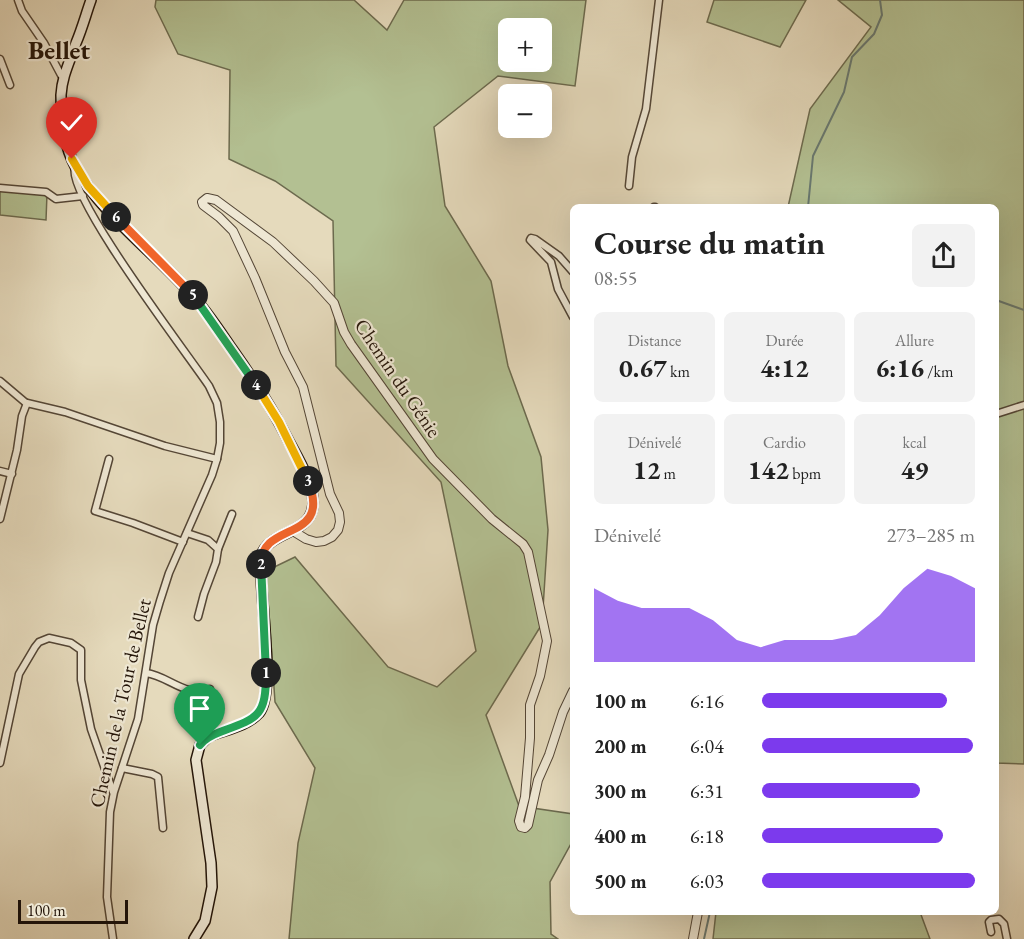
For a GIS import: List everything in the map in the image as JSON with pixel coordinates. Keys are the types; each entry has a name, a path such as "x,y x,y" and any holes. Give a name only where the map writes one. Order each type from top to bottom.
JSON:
{"main road":[{"path":"91,0 64,77 61,103 67,144 75,167 100,201 192,294 268,404 300,464 312,493 312,512 305,522 294,531 282,534 269,542 261,556 265,703 250,721 208,737 197,750 196,773 212,876 209,908 205,921 194,939"}],"street":[{"path":"18,0 22,11 64,77"},
{"path":"629,186 632,157 646,109 659,0"},
{"path":"0,59 10,86"},
{"name":"Chemin de la Tour de Bellet","path":"75,167 74,174 83,196 110,245 209,386 217,403 220,422 220,443 212,475 169,573 153,626 138,719 114,792 110,812 107,897 113,939"},
{"path":"0,188 46,192 55,199 83,196"},
{"name":"Chemin du Génie","path":"294,531 310,541 324,541 338,530 339,513 330,494 303,387 285,352 233,231 203,206 202,202 207,198 216,201 273,242 334,303 344,332 351,344 433,459 492,519 523,544 528,552 547,641 540,676 530,705 530,738 525,796 519,821 521,827 525,828 528,825 538,780 570,697"},
{"path":"570,269 559,256 531,238 533,244 551,262 558,289 570,311"},
{"path":"0,381 26,403 32,402 121,432 217,459"},
{"path":"0,519 12,474 26,403"},
{"path":"999,413 1024,405"},
{"path":"109,459 95,511 183,542"},
{"path":"0,471 12,474"},
{"path":"198,617 218,549 232,514"},
{"path":"187,533 208,540 218,549"},
{"path":"0,763 13,698 23,666 39,642 49,638 62,640 81,650 81,680 91,729 114,792"},
{"path":"146,673 160,675 182,689 200,692 210,689"},
{"path":"122,768 158,777 162,828"},
{"path":"693,939 697,915"},
{"path":"991,932 989,922 999,919 1004,924 1007,939"}],"green space":[{"path":"156,0 354,0 387,30 404,0 586,0 575,86 498,76 434,127 445,206 491,281 508,366 541,457 548,530 542,624 486,715 519,806 570,814 570,845 550,882 551,934 558,939 289,939 298,843 315,768 275,702 266,571 295,557 388,667 437,687 476,651 441,482 336,366 333,221 275,181 229,159 230,70 178,54 155,7"},
{"path":"714,0 806,0 780,47 707,22"},
{"path":"838,0 1024,0 1024,764 999,763 999,204 789,204 810,109 871,27"},
{"path":"0,190 47,194 46,220 0,215"},
{"path":"716,915 921,915 930,939 713,939"}],"waterway":[{"path":"808,204 813,156 844,92 852,57 874,34 882,15 880,0"},
{"path":"999,301 1024,310"},
{"path":"704,939 709,915"}],"district":[{"name":"Bellet","path":"59,50"}],"route":[{"path":"72,159 75,167 100,201 192,294 206,312 279,422 312,493 313,508 302,525 269,542 261,556 265,703 250,721 208,737 200,745"}]}
